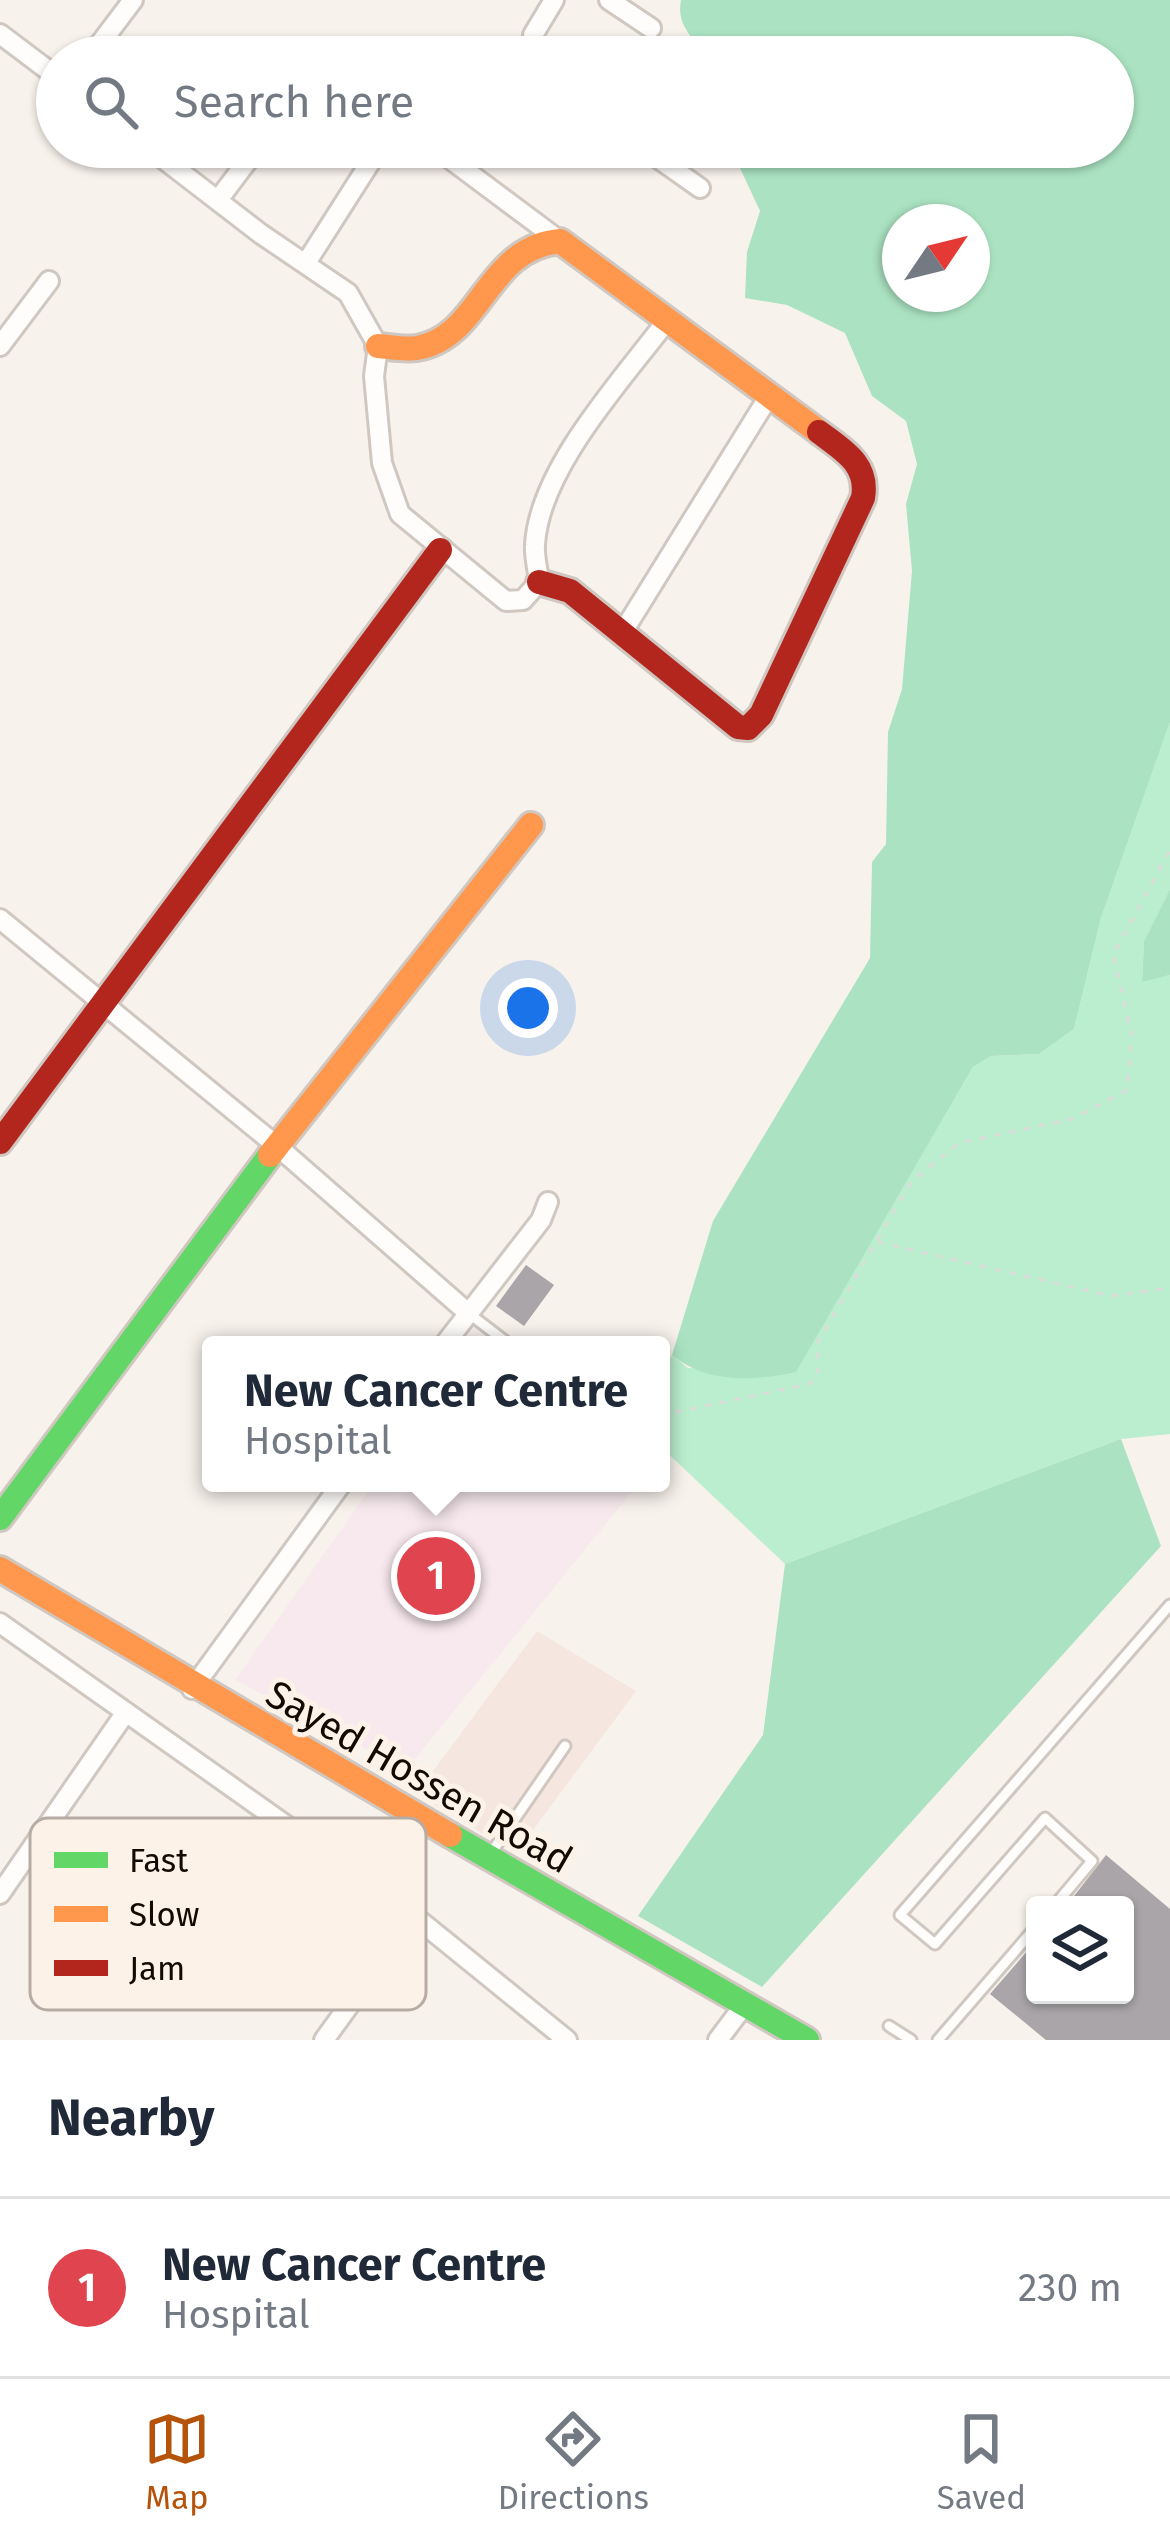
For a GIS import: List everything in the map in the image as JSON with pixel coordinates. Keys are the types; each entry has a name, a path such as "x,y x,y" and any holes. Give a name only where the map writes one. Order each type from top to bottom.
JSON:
{"street":[{"path":"106,36 133,0"},
{"path":"533,36 554,0"},
{"path":"609,0 651,28"},
{"path":"0,34 36,61"},
{"path":"176,168 348,293 378,346 374,376 387,477 400,514 506,601 523,600 539,582 535,544 546,500 569,454 668,319"},
{"path":"218,200 242,168"},
{"path":"306,263 367,168"},
{"path":"462,168 849,454 863,469 866,482 856,516 756,724 738,727 570,591 539,582"},
{"path":"672,168 700,188"},
{"path":"378,346 418,348 438,340 519,250 544,239 560,241"},
{"path":"0,346 49,281"},
{"path":"621,634 769,396"},
{"path":"0,1142 440,550"},
{"path":"0,1518 277,1146 531,825"},
{"path":"0,920 277,1146 467,1312"},
{"path":"450,1336 541,1220 548,1202"},
{"path":"192,1689 335,1492"},
{"name":"Sayed Hossen Road","path":"0,1569 192,1689 424,1818"},
{"path":"0,1623 276,1818"},
{"path":"53,1818 126,1712"},
{"name":"Sayed Hossen Road","path":"426,1819 806,2040"},
{"path":"0,1894 30,1851"},
{"path":"426,1926 568,2040"},
{"path":"718,2040 745,2004"},
{"path":"324,2040 346,2010"}],"lane":[{"path":"467,1312 498,1336"},
{"path":"1062,1896 1092,1861 1045,1818 934,1944 900,1915 1170,1605"},
{"path":"489,1856 566,1746"},
{"path":"938,2040 1026,1938"},
{"path":"890,2026 911,2040"}],"path":[{"path":"670,1413 810,1384 818,1372 818,1342 911,1182 959,1143 1072,1119 1127,1090 1132,1036 1113,955 1170,850"},
{"path":"876,1242 1111,1296 1170,1288"}],"shaded area":[{"path":"368,1492 632,1492 406,1770 235,1680"},
{"path":"537,1631 636,1691 519,1849 496,1832 490,1838 416,1794"}],"green space":[{"path":"681,0 1170,0 1170,722 1101,918 1074,1029 1039,1054 991,1056 973,1067 796,1372 748,1378 700,1371 672,1355 713,1221 870,958 872,862 886,844 888,732 902,689 912,571 906,504 917,464 906,421 872,396 845,333 787,305 745,298 747,252 760,211 740,168 1134,168 1134,36 691,36"},
{"path":"1170,722 1170,889 1144,941 1142,981 1170,975 1170,1434 1121,1439 785,1564 670,1455 670,1358 672,1355 688,1368 796,1371 973,1067 991,1056 1039,1054 1074,1029 1101,918"},
{"path":"1170,889 1170,975 1142,982 1144,941"},
{"path":"1121,1439 1161,1546 762,1987 638,1916 763,1735 785,1564"}],"building":[{"path":"526,1265 554,1285 524,1326 496,1306"},
{"path":"1106,1855 1170,1909 1170,2040 1046,2040 990,1994 1026,1952 1026,2004 1134,2004 1134,1896 1074,1896"}],"traffic: fast":[{"path":"0,1518 270,1155"},
{"path":"450,1835 807,2040"}],"traffic: slow":[{"path":"378,346 412,349 439,341 456,328 515,259 535,247 560,241 819,432"},
{"path":"270,1155 531,825"},
{"path":"0,1569 421,1818"},
{"path":"426,1821 450,1835"}],"traffic: jam":[{"path":"539,582 570,591 738,727 748,728 761,715 863,498 858,467 819,432"},
{"path":"0,1142 440,550"}],"place":[{"name":"New Cancer Centre","path":"436,1576"}]}
